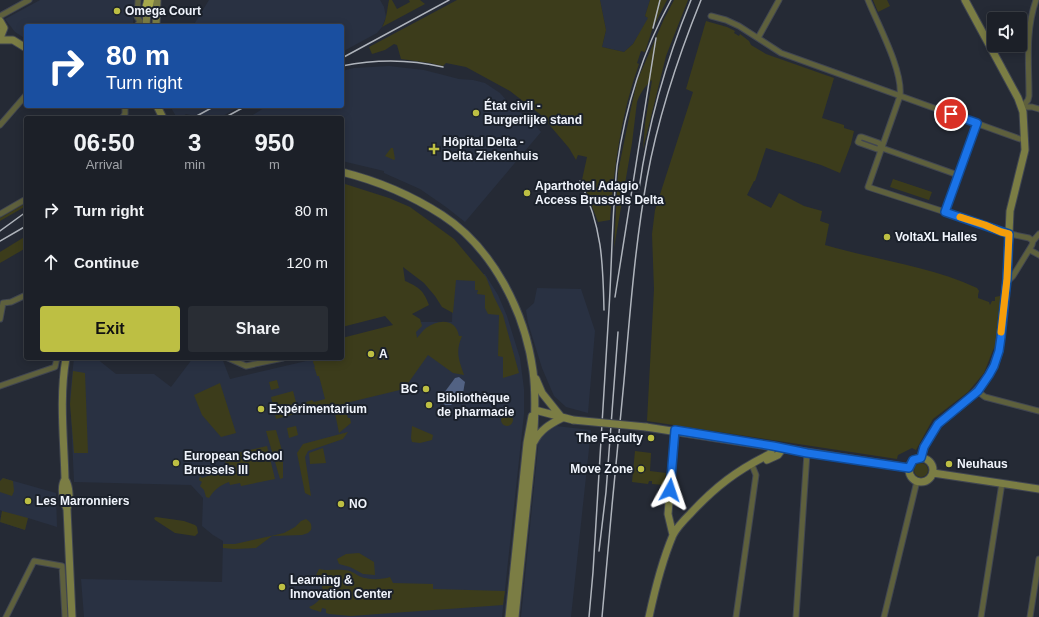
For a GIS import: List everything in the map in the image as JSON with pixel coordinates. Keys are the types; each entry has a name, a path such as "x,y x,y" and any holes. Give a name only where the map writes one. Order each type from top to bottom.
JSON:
{"highway":[{"path":"145,20 149,0"}],"street":[{"path":"0,16 30,0"},
{"path":"138,0 137,17 145,20 145,0"},
{"path":"156,24 157,0"},
{"path":"758,38 779,0"},
{"path":"868,0 892,55 901,88 900,96 868,187 1009,234 1029,238 1032,241"},
{"path":"921,458 924,447 938,424 978,391 989,375 999,351 1007,279 1010,211 1024,159 1025,139 1022,107 1012,86 964,0"},
{"path":"1022,107 1028,100 1029,96 1028,37 1030,22 1036,0"},
{"path":"711,16 726,20 739,26 781,53 1020,139 1025,139"},
{"path":"0,21 13,40"},
{"path":"4,28 0,39 13,40 24,47"},
{"path":"0,125 24,97"},
{"path":"1022,107 1032,106 1039,109"},
{"path":"945,212 977,123"},
{"path":"882,148 958,175"},
{"path":"344,173 376,182 409,196 443,216 471,241 494,268 509,296 524,331 533,369 542,393 562,418"},
{"path":"0,214 24,200"},
{"path":"1007,279 1010,279 1013,276 1030,250 1032,241 1039,234"},
{"path":"1030,250 1039,256"},
{"path":"0,319 3,303 11,302 24,296"},
{"path":"0,386 55,367 57,360"},
{"path":"66,360 62,389 62,407 65,479 68,484 69,503 67,508 72,617"},
{"path":"232,360 246,366 274,360"},
{"path":"509,617 518,561 533,444 535,410 533,369"},
{"path":"978,391 985,397 1039,411"},
{"path":"535,410 573,420 675,430 807,453 909,468"},
{"path":"515,617 529,427 531,417 535,410"},
{"path":"533,444 540,433 547,426 562,418"},
{"path":"673,535 668,514 675,430"},
{"path":"649,617 658,577 673,535 684,520 714,489 736,473 770,454 773,446"},
{"path":"752,465 759,464 776,456 783,448"},
{"path":"796,617 807,453"},
{"path":"921,458 929,461 933,466 933,472 930,478 926,481 917,481 910,475 909,468 913,460 921,458"},
{"path":"736,617 756,475 752,465"},
{"path":"933,472 1039,489"},
{"path":"884,617 917,481"},
{"path":"981,617 1002,483"},
{"path":"1030,617 1039,559"},
{"path":"6,617 34,561 62,566 65,617"}],"shaded area":[{"path":"40,0 134,0 133,24 24,24 24,38 15,32 5,19"},
{"path":"209,0 380,0 384,7 386,17 382,27 377,33 344,51 344,24 194,24"},
{"path":"389,0 392,0 397,9 410,2 409,0 420,0 425,4 382,27 386,17"},
{"path":"457,0 600,0 606,30 602,47 624,52 633,44 648,18 645,16 650,0 667,0 652,30 645,52 641,51 637,63 639,64 627,102 619,141 610,220 598,222 582,180 587,157 578,155 576,160 569,148 541,115 510,91 466,67 446,63 443,66 401,59 397,45 394,44 385,50 372,54 369,47"},
{"path":"600,0 650,0 645,16 649,18 633,44 624,52 602,47 606,30"},
{"path":"674,0 688,0 666,56 643,149 645,124 652,80 643,90 637,102 632,143 614,248 618,172 637,81 664,19"},
{"path":"873,0 887,0 890,6 878,12"},
{"path":"706,21 735,31 734,33 739,36 740,34 749,41 751,45 766,54 834,78 822,118 844,125 844,128 854,131 851,144 840,173 821,165 766,148 755,181 747,195 771,208 779,193 804,206 822,211 820,221 829,224 825,245 922,269 959,280 977,288 979,291 978,298 989,302 990,305 992,301 995,301 995,297 1000,296 1000,317 996,345 984,373 968,392 933,419 916,450 912,448 898,455 897,459 647,421 654,289 652,234 655,210 693,92 686,89"},
{"name":"Hôpital Delta - Delta Ziekenhuis","path":"389,66 424,70 459,79 485,83 500,93 541,132 465,222 420,189 384,173 384,171 344,161 344,116 251,116 264,108 344,108 344,70 354,68"},
{"path":"171,108 237,108 223,116 196,116 186,114 183,116 176,116"},
{"path":"391,148 393,148 394,160 385,156"},
{"path":"893,179 932,192 929,200 890,187"},
{"path":"344,184 389,198 410,207 454,239 486,277 503,315 519,373 503,378 503,357 498,356 499,315 488,314 485,308 485,295 477,294 478,290 475,290 475,281 456,280 453,313 442,307 424,283 403,267 405,281 414,285 420,290 425,296 429,305 412,314 420,319 422,326 416,332 417,338 423,330 436,323 446,322 454,326 459,336 462,336 458,351 459,360 464,375 453,373 428,355 404,389 346,403 347,408 345,409 351,423 339,433 333,403 315,408 315,410 305,413 303,403 312,400 314,402 325,399 319,376 317,376 314,368 314,360 344,360 344,337 393,325 385,316 344,326"},
{"path":"24,204 24,207 0,221 0,218"},
{"path":"24,237 24,249 0,263 0,252"},
{"path":"453,273 485,274 498,295 507,316 520,358 524,389 524,414 502,617 84,617 81,579 222,582 223,541 202,526 203,498 191,485 74,482 70,395 74,360 98,360 116,374 154,374 171,387 191,360 223,360 230,379 311,360 344,360 344,357 409,322 452,322"},
{"path":"537,288 581,289 595,331 588,413 566,407 554,396 542,368 528,323 526,310 534,303"},
{"path":"73,371 85,373 88,453 74,453 70,404"},
{"path":"277,380 279,388 271,390 269,382"},
{"path":"220,383 236,433 221,437 202,415 194,395"},
{"path":"293,391 299,413 276,419 271,397"},
{"path":"507,414 511,416 513,420 511,424 507,426 503,424 501,420 503,416"},
{"path":"296,426 298,435 289,438 287,428"},
{"path":"412,426 433,435 432,440 420,443 412,442"},
{"path":"556,426 591,430 571,617 521,617 539,437"},
{"path":"276,430 283,454 283,478 280,479 266,431"},
{"path":"348,432 343,439 308,451 305,457 311,496 305,493 297,453 303,444"},
{"path":"267,446 275,479 241,486 240,483 230,485 229,482 218,488 209,498 206,497 204,490 200,486 202,482 199,480 200,476 202,478 227,469 224,456"},
{"path":"323,448 326,463 310,464 309,453"},
{"name":"Move Zone","path":"635,451 651,453 650,471 666,473 664,485 652,484 652,481 649,481 648,484 632,482"},
{"path":"918,463 924,463 928,467 928,473 924,477 918,477 914,473 914,467"},
{"name":"Les Marronniers","path":"3,478 56,493 57,527 28,518 25,530 0,522 2,511 0,510 0,481"},
{"path":"3,478 13,481 14,491 12,496 0,492 0,481"},
{"path":"2,511 28,518 25,530 0,522"},
{"path":"154,518 184,521 195,525 198,533 195,536 175,533 155,520"},
{"path":"306,519 311,525 311,530 308,533 302,535 272,536 256,548 223,548 223,544 235,544 284,533"},
{"path":"359,553 374,562 375,575 363,574 350,567 339,564 337,559 346,554"},
{"path":"319,569 348,571 370,579 390,577 393,583 433,584 433,589 505,591 503,605 351,616 329,614 326,613 326,609 322,608 321,612 309,607 321,597 322,588 316,575"}],"water":[{"path":"459,377 465,382 463,393 451,405 445,405 441,401 441,397 455,378"}],"railway":[{"path":"344,57 449,0"},
{"path":"653,28 660,0"},
{"path":"589,617 593,572 617,166 620,145 636,81 652,39 671,0"},
{"path":"639,189 647,141 659,93 691,0"},
{"path":"602,617 633,279 647,178 663,110 684,43 701,0"},
{"path":"615,297 656,38"},
{"path":"344,66 367,62 405,61 443,67"},
{"path":"197,116 211,108"},
{"path":"228,116 242,108"},
{"path":"580,181 593,214 600,244 604,310"},
{"path":"0,231 24,213"},
{"path":"0,241 24,227"},
{"path":"599,551 606,492 618,332"}],"slow traffic":[{"path":"960,217 1009,234 1007,279 1001,332"}],"place":[{"name":"Omega Court","path":"117,11"},
{"name":"État civil - Burgerlijke stand","path":"476,113"},
{"name":"Hôpital Delta - Delta Ziekenhuis","path":"434,149"},
{"name":"Aparthotel Adagio Access Brussels Delta","path":"527,193"},
{"name":"VoltaXL Halles","path":"887,237"},
{"name":"A","path":"371,354"},
{"name":"BC","path":"426,389"},
{"name":"Bibliothèque de pharmacie","path":"429,405"},
{"name":"Expérimentarium","path":"261,409"},
{"name":"The Faculty","path":"651,438"},
{"name":"European School Brussels III","path":"176,463"},
{"name":"Neuhaus","path":"949,464"},
{"name":"Move Zone","path":"641,469"},
{"name":"Les Marronniers","path":"28,501"},
{"name":"NO","path":"341,504"},
{"name":"Learning & Innovation Center","path":"282,587"}],"route":[{"path":"670,490 675,430 807,453 909,468 913,460 921,458 924,447 938,424 978,391 994,366 999,351 1007,279 1009,234 945,212 977,123 951,114"}]}
